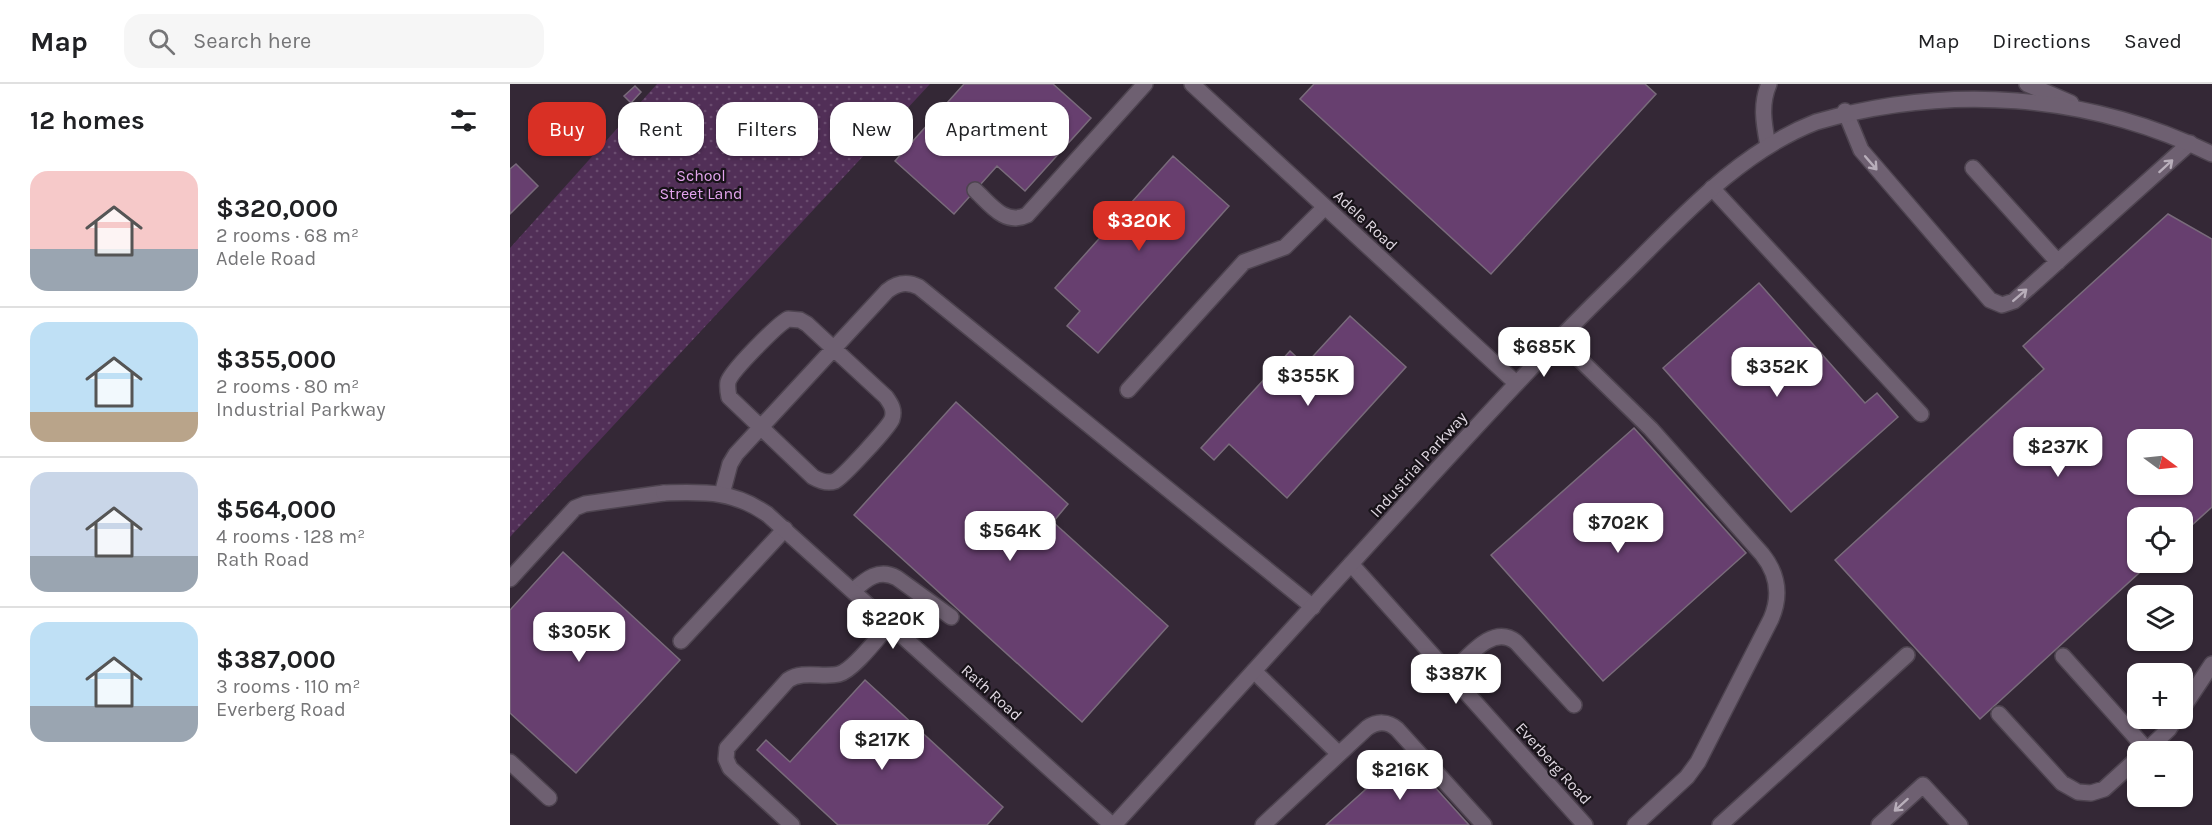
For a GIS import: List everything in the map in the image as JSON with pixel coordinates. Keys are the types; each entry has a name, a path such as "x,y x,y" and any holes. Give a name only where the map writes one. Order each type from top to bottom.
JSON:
{"street":[{"path":"975,190 1004,216 1016,219 1027,215 1145,84"},
{"name":"Adele Road","path":"1192,84 1516,383"},
{"path":"1768,146 1762,118 1764,96 1769,84"},
{"path":"2027,84 2071,103 2122,116 2212,154"},
{"name":"Industrial Parkway","path":"1113,825 1516,383 1712,188 1768,146 1812,123 1885,99 1931,94 1976,93 2024,96 2071,103"},
{"path":"1845,111 1861,150 1993,302 2002,305 2011,303 2190,144"},
{"path":"1973,168 2058,261"},
{"path":"1712,188 1921,414"},
{"path":"1128,390 1240,266 1251,258 1285,247 1325,207"},
{"path":"722,494 732,460 892,287 903,283 919,287 1313,607"},
{"path":"788,319 800,320 834,349 886,397 892,408 892,420 850,467 836,480 828,482 817,479 760,428 732,400 728,385 733,374 778,325 788,319"},
{"path":"1559,339 1651,429 1762,554 1776,581 1777,600 1771,619 1698,762 1680,783 1635,825"},
{"name":"Rath Road","path":"510,579 575,508 585,504 664,493 713,492 754,505 784,529 1113,825"},
{"path":"681,641 784,529"},
{"name":"Everberg Road","path":"1352,564 1586,825"},
{"path":"853,591 871,576 887,574 897,578 951,617"},
{"path":"792,825 730,768 726,759 727,748 788,680 798,675 837,675 845,672 890,624"},
{"path":"1450,674 1490,638 1506,636 1516,642 1574,705"},
{"path":"1720,825 1907,655"},
{"path":"2062,656 2133,741"},
{"path":"2193,692 2212,663"},
{"path":"1254,671 1339,754"},
{"path":"1999,714 2062,783 2072,790 2085,793 2098,792 2127,768"},
{"path":"1263,825 1374,723 1390,724 1484,825"},
{"path":"2156,741 2169,729"},
{"path":"510,762 549,798"},
{"path":"1879,825 1923,785 1960,825"}],"green space":[{"name":"School Street Land","path":"657,84 930,84 913,102 830,102 830,156 863,156 510,537 510,248 592,156 606,156 606,141 618,128 618,156 704,156 704,102 641,102"}],"building":[{"path":"964,84 1053,84 1091,118 1069,142 1069,102 948,102"},
{"path":"1314,84 1645,84 1656,94 1491,274 1300,99"},
{"path":"635,86 641,92 632,102 624,96"},
{"path":"925,128 925,156 1057,156 1025,191 997,166 954,214 895,161 899,156 913,156 913,141"},
{"path":"1173,156 1229,206 1098,353 1067,326 1080,311 1055,288"},
{"path":"516,164 538,186 510,214 510,169"},
{"path":"2168,214 2212,239 2212,507 2193,524 2193,507 2127,507 2127,573 2139,573 1980,719 1835,560 2044,369 2023,346"},
{"path":"1759,283 1865,403 1877,393 1898,417 1791,512 1663,368"},
{"path":"1350,316 1406,367 1287,498 1229,444 1214,460 1201,448 1290,351 1305,365"},
{"path":"956,402 1068,504 1053,522 1168,626 1082,722 854,515"},
{"path":"1634,428 1746,553 1603,681 1491,555"},
{"path":"563,552 680,660 576,773 510,713 510,610"},
{"path":"865,680 1003,807 987,825 838,825 757,750 766,740 790,762"},
{"path":"1405,754 1469,825 1326,825"}]}
